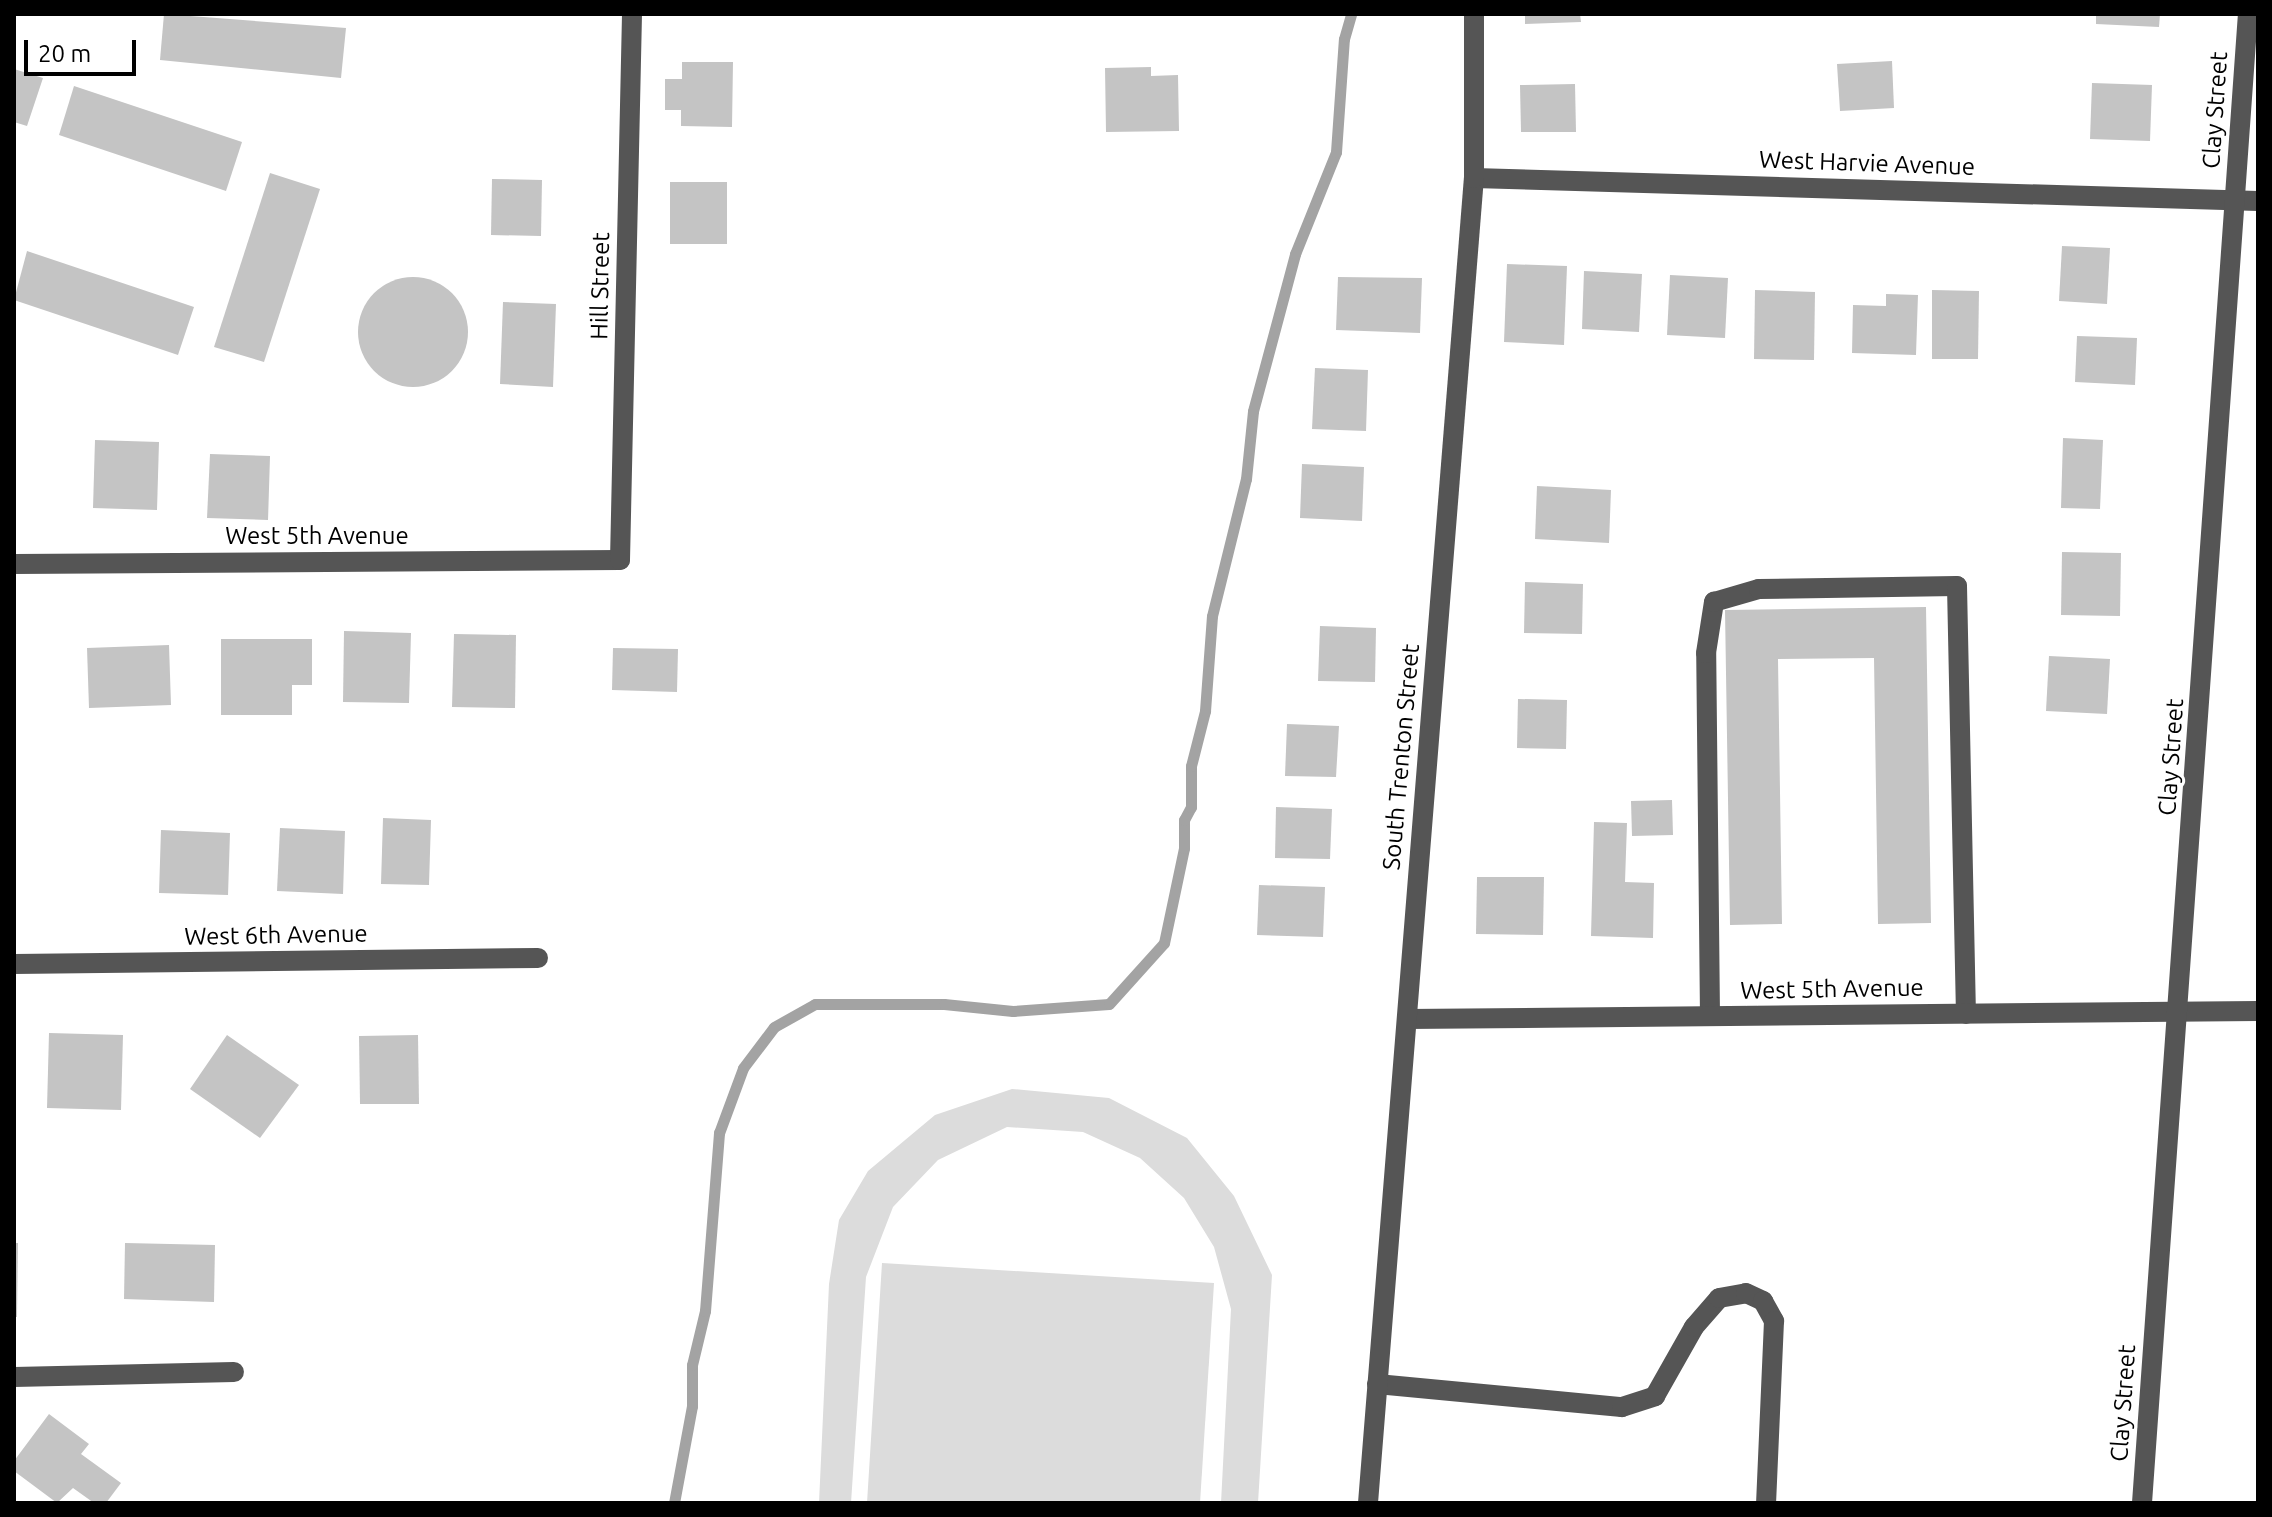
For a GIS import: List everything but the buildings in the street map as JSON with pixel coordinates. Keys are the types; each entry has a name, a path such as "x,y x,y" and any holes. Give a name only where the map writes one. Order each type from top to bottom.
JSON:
{"street":[{"name":"Hill Street","path":"620,560 632,14"},
{"name":"South Trenton Street","path":"1368,1503 1474,178 1474,14"},
{"name":"Clay Street","path":"2142,1503 2248,14"},
{"name":"West Harvie Avenue","path":"1474,178 2258,201"},
{"name":"West 5th Avenue","path":"14,564 620,560"},
{"path":"1710,1016 1706,653 1714,602 1759,589 1957,586 1966,1014"},
{"name":"West 6th Avenue","path":"14,964 538,958"},
{"name":"West 5th Avenue","path":"1407,1019 2258,1011"},
{"path":"1377,1384 1622,1407 1655,1396 1694,1327 1719,1298 1746,1293 1763,1301 1774,1321 1766,1503"},
{"path":"14,1377 234,1372"}],"shaded area":[{"path":"1012,1089 1109,1098 1187,1138 1234,1196 1272,1275 1258,1503 1221,1503 1231,1309 1214,1247 1184,1198 1140,1158 1083,1132 1007,1127 938,1160 893,1207 866,1277 851,1503 819,1503 829,1284 839,1220 868,1171 935,1115"},
{"path":"882,1263 1214,1283 1200,1503 867,1503"}],"waterway":[{"path":"674,1503 692,1406 692,1365 705,1311 719,1133 743,1068 774,1027 815,1004 944,1004 1013,1011 1109,1004 1164,943 1184,848 1184,820 1191,807 1191,766 1205,711 1212,616 1246,479 1253,411 1295,254 1336,152 1344,39 1351,14"}]}
